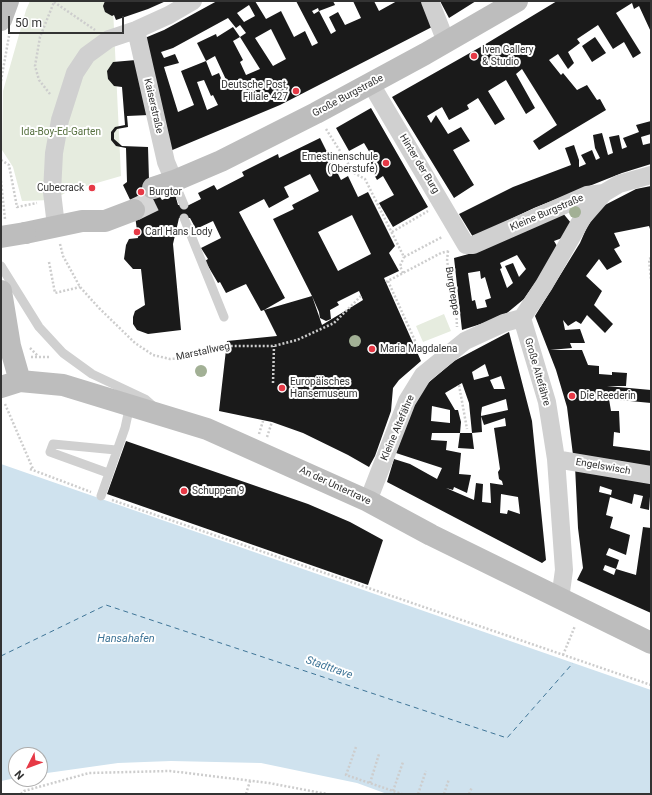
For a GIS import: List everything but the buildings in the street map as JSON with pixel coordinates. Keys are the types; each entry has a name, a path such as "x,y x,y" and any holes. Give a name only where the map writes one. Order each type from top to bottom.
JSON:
{"main road":[{"path":"6,25 8,1"},
{"name":"Große Burgstraße","path":"163,189 222,161 371,84 517,1"},
{"path":"1,237 25,233 58,235 82,221 105,221 132,205"},
{"path":"1,291 13,357 11,384"},
{"name":"An der Untertrave","path":"11,384 63,384 207,429 368,501 431,535 651,643"}],"street":[{"path":"58,235 52,192 54,154 64,105 75,73 88,55 109,39 136,30 169,16 193,1"},
{"path":"430,1 446,42"},
{"name":"Kaiserstraße","path":"136,30 166,162 163,189"},
{"name":"Hinter der Burg","path":"371,84 466,245"},
{"name":"Kleine Burgstraße","path":"466,245 473,245 587,195 604,193 619,184 651,175"},
{"path":"522,318 544,285 583,217 604,193"},
{"name":"Große Altefähre","path":"522,318 547,402 556,459 564,570 560,599"},
{"name":"Kleine Altefähre","path":"368,501 407,401 423,375 465,341 504,323 522,318"},
{"name":"Engelswisch","path":"556,459 651,475"}],"lane":[{"path":"163,189 184,205"},
{"path":"184,218 224,317"},
{"path":"1,266 39,327 63,352 98,376 145,399 161,414"},
{"path":"96,388 98,376"},
{"path":"101,496 125,428 130,405"},
{"path":"108,473 50,452 53,444 116,450"}],"path":[{"path":"64,105 54,98 39,80 36,66 40,37 54,2 109,39"},
{"path":"1,81 6,25"},
{"path":"316,113 354,173 365,179 404,256"},
{"path":"1,160 9,165 17,207 37,203"},
{"path":"392,232 442,203"},
{"name":"Marstallweg","path":"58,235 63,256 80,287 98,308 135,343 153,355 177,359 221,346 274,346 297,340 334,323 361,296"},
{"path":"403,273 400,266 404,256 436,240"},
{"name":"Burgtreppe","path":"448,251 447,261 456,306 457,330"},
{"path":"421,354 387,282 441,253"},
{"path":"651,258 649,258 651,280"},
{"path":"49,262 55,292 80,287"},
{"path":"273,383 274,346"},
{"path":"13,357 55,358 63,352"},
{"path":"459,385 467,429"},
{"path":"6,410 31,470 101,496 651,685"},
{"path":"563,655 582,609"},
{"path":"356,747 346,775 402,794"},
{"path":"370,783 379,754"},
{"path":"393,791 403,762"},
{"path":"21,794 24,791 89,773 170,771 250,781 327,794"},
{"path":"418,794 426,771"},
{"path":"444,794 449,779"},
{"path":"246,794 250,781"},
{"path":"469,794 472,787"}],"green space":[{"name":"Ida-Boy-Ed-Garten","path":"30,1 104,1 113,8 121,176 69,191 52,200 22,201 13,167 2,150 3,91 26,10"},
{"path":"444,314 451,331 423,342 416,326"}],"water":[{"name":"Hansahafen","path":"1,464 651,690 651,794 387,794 357,783 261,763 171,761 118,763 48,773 48,747 8,747 8,780 1,781"}],"ferry route":[{"path":"1,656 106,605 507,738 573,663"}],"tunnel":[{"path":"134,210 161,197"}],"place":[{"name":"Iven Gallery & Studio","path":"474,56"},
{"name":"Deutsche Post, Filiale 427","path":"296,91"},
{"name":"Ernestinenschule (Oberstufe)","path":"386,163"},
{"name":"Cubecrack","path":"92,188"},
{"name":"Burgtor","path":"141,192"},
{"name":"Carl Hans Lody","path":"137,232"},
{"name":"Maria Magdalena","path":"372,349"},
{"name":"Europäisches Hansemuseum","path":"282,388"},
{"name":"Die Reederin","path":"572,396"},
{"name":"Schuppen 9","path":"184,491"}],"water label":[{"name":"Stadttrave","path":"329,668"}]}
